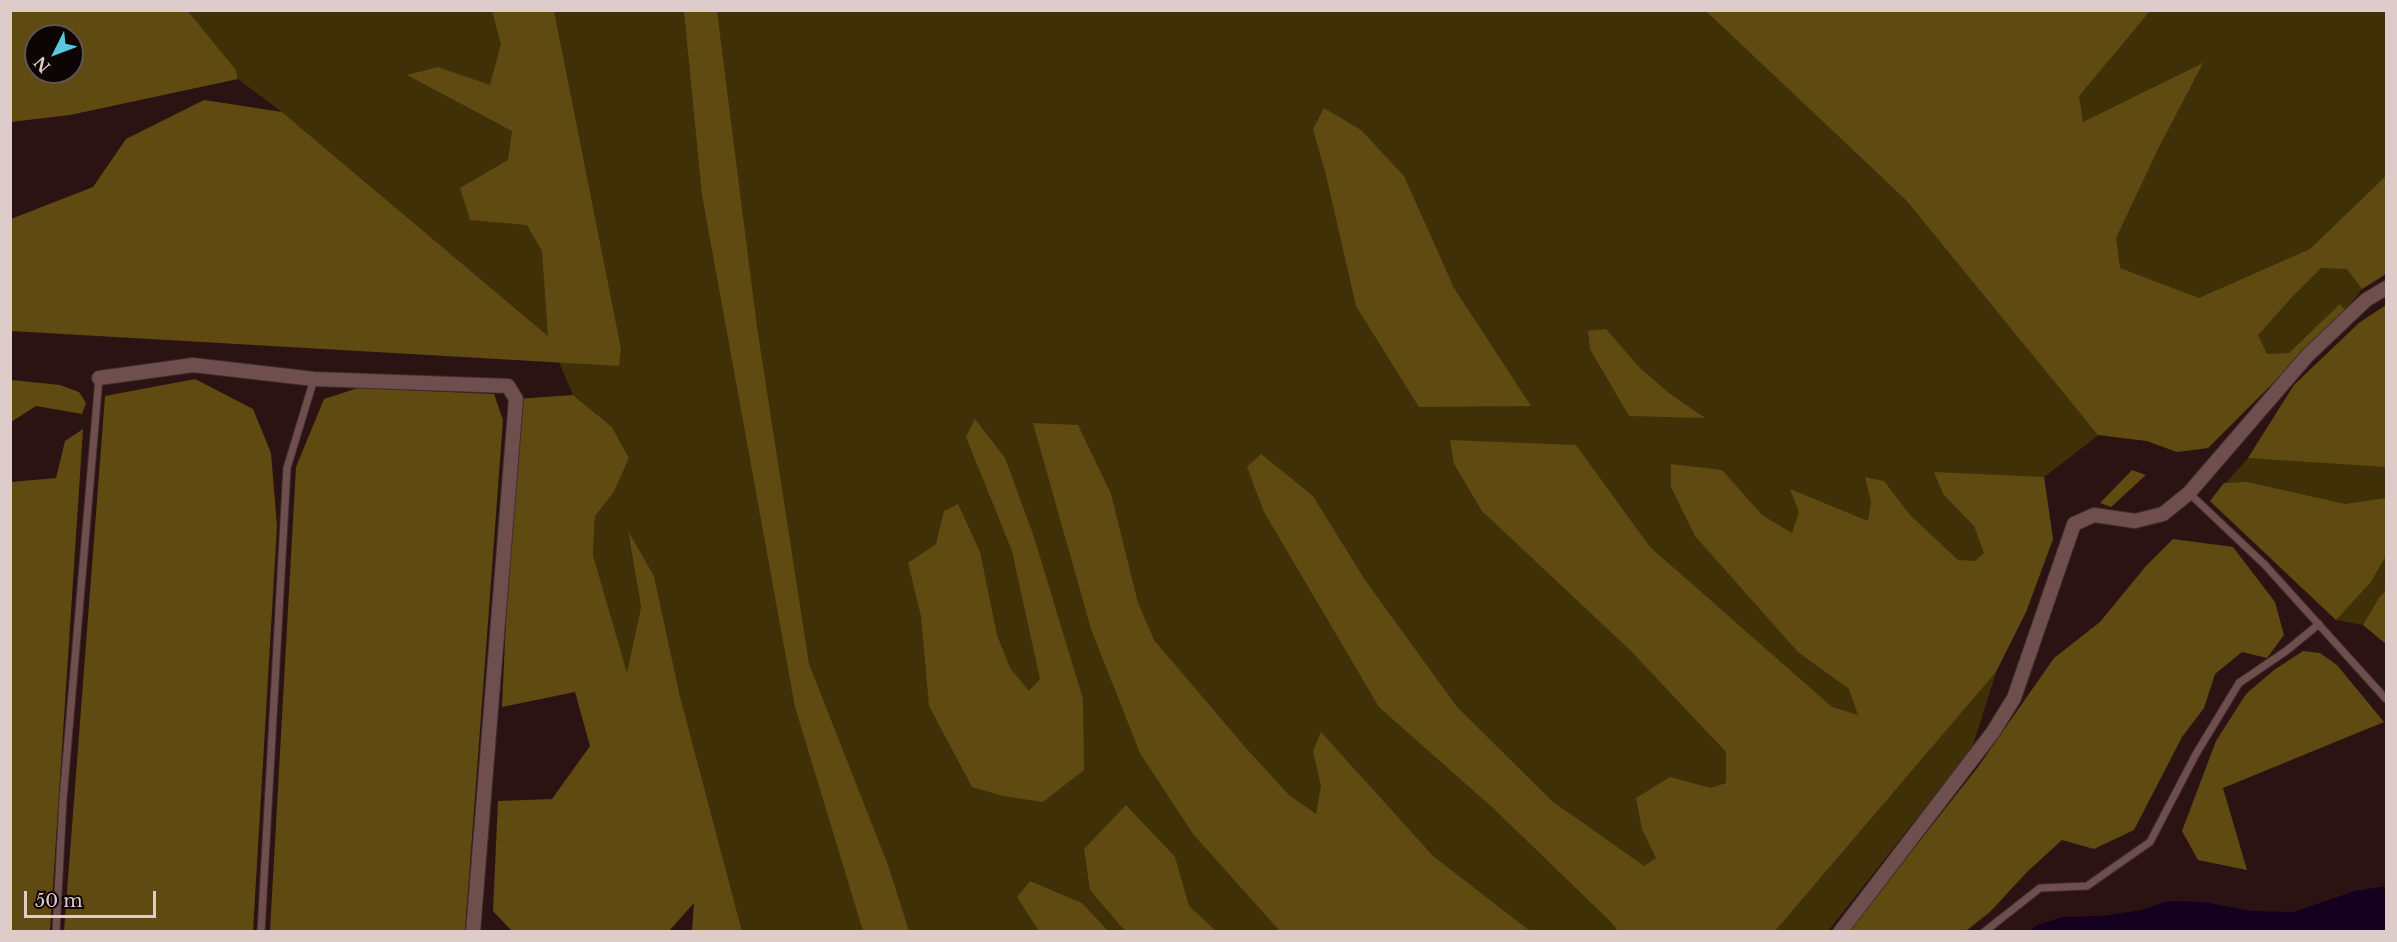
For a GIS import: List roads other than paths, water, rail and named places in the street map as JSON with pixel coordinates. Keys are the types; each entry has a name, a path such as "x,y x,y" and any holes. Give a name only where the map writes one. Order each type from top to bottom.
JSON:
{"street":[{"path":"1840,932 1993,732 2014,698 2074,524 2094,515 2135,521 2163,514 2189,493 2307,356 2366,300 2386,288"},
{"path":"99,378 193,365 314,379 508,386 516,399 473,932"}],"lane":[{"path":"56,932 63,798 99,378"},
{"path":"261,932 287,468 314,379"},
{"path":"2189,493 2265,565 2386,699"},
{"path":"1984,932 2040,888 2087,886 2150,842 2196,754 2239,683 2319,624"}]}
